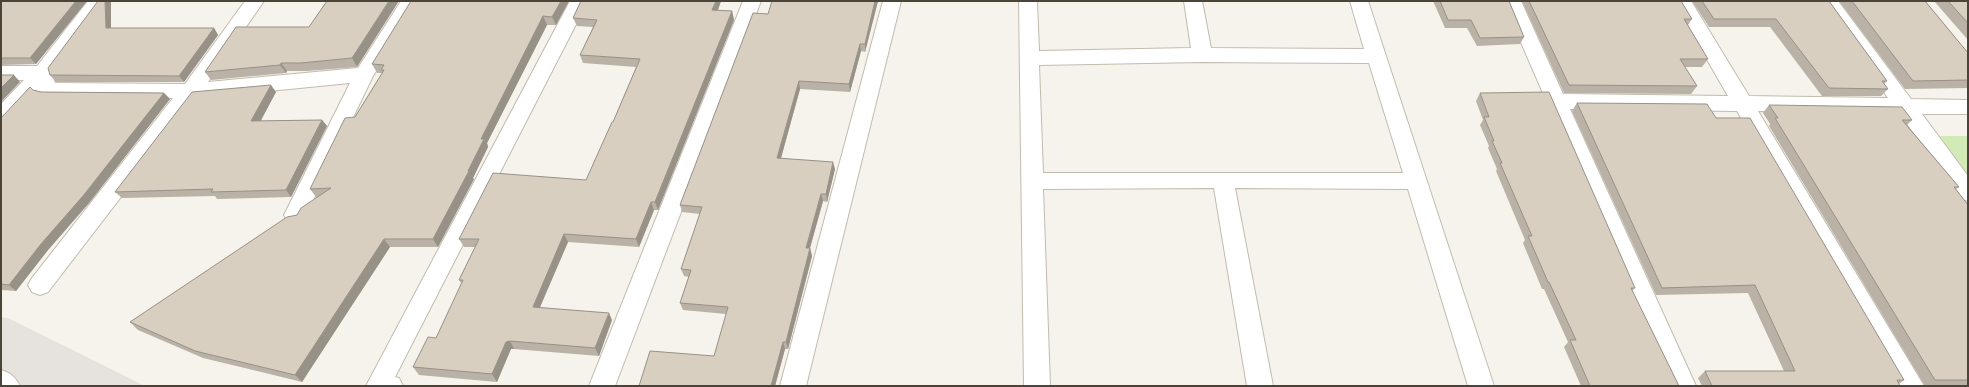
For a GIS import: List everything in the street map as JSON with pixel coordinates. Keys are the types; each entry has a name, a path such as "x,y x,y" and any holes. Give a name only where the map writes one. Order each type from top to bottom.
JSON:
{"street":[{"path":"1,117 42,73 98,1"},
{"path":"40,285 191,91 255,1"},
{"path":"295,215 364,75 411,1"},
{"path":"390,386 378,385 579,1"},
{"path":"602,386 752,1"},
{"path":"793,386 892,1"},
{"path":"1028,1 1028,58 1037,386"},
{"path":"1193,1 1202,55"},
{"path":"1360,1 1415,181 1481,386"},
{"path":"1512,1 1683,386"},
{"path":"1682,1 1745,104 1911,386"},
{"path":"1828,1 1968,192"},
{"path":"1028,58 1202,55 1376,56"},
{"path":"1,73 42,73"},
{"path":"42,73 47,90 191,91 364,75"},
{"path":"1556,101 1968,107"},
{"path":"1223,180 1260,386"},
{"path":"1031,181 1415,181"},
{"path":"1,381 7,386"}],"shaded area":[{"path":"1,317 8,318 145,386 1,386"}],"green space":[{"path":"1933,136 1968,136 1968,180"}],"building":[{"path":"1,1 76,1 30,58 1,58"},
{"path":"98,1 105,1 106,28 214,28 179,76 50,75 48,68"},
{"path":"327,1 389,1 352,58 301,63 281,63 280,65 205,72 236,27 309,27"},
{"path":"411,1 561,1 552,17 543,16 481,139 484,139 469,171 433,239 384,239 295,375 195,351 130,322 287,217 297,215 301,208 331,188 310,189 345,118 355,117 384,70 381,70 384,65 372,64"},
{"path":"581,1 716,1 712,10 732,11 655,202 651,202 636,239 564,234 533,307 609,313 595,348 510,341 506,342 492,374 413,367 428,337 436,338 463,280 459,280 479,239 459,239 493,173 586,180 613,122 640,59 580,55 597,20 573,18"},
{"path":"772,1 875,1 865,44 860,44 849,84 799,81 777,158 833,162 826,194 821,194 806,248 810,248 786,342 783,342 771,386 639,386 650,351 714,356 728,307 680,303 691,270 681,269 702,207 680,205 753,13 768,14"},
{"path":"1440,1 1509,1 1524,37 1480,38 1471,20 1448,20"},
{"path":"1529,1 1681,1 1692,19 1684,19 1708,59 1680,59 1697,86 1569,85"},
{"path":"1702,1 1829,1 1887,81 1882,81 1888,89 1829,88 1776,19 1714,19"},
{"path":"1852,1 1925,1 1968,53 1968,80 1913,81"},
{"path":"1948,1 1968,1 1968,23"},
{"path":"1,75 14,75 1,88"},
{"path":"271,85 251,121 322,120 286,190 211,192 213,189 115,192 192,92"},
{"path":"30,87 33,90 41,92 164,93 83,196 41,244 9,285 1,284 1,117"},
{"path":"1549,92 1635,288 1631,288 1679,386 1590,386 1570,340 1576,340 1528,236 1532,236 1500,163 1502,163 1492,141 1494,141 1484,117 1489,117 1480,93"},
{"path":"1577,103 1707,104 1716,118 1750,118 1904,380 1897,380 1900,386 1712,386 1705,371 1795,371 1755,285 1662,288"},
{"path":"1769,105 1902,107 1912,120 1902,120 1959,187 1954,187 1968,205 1968,380 1935,380 1775,118 1778,118"}]}
